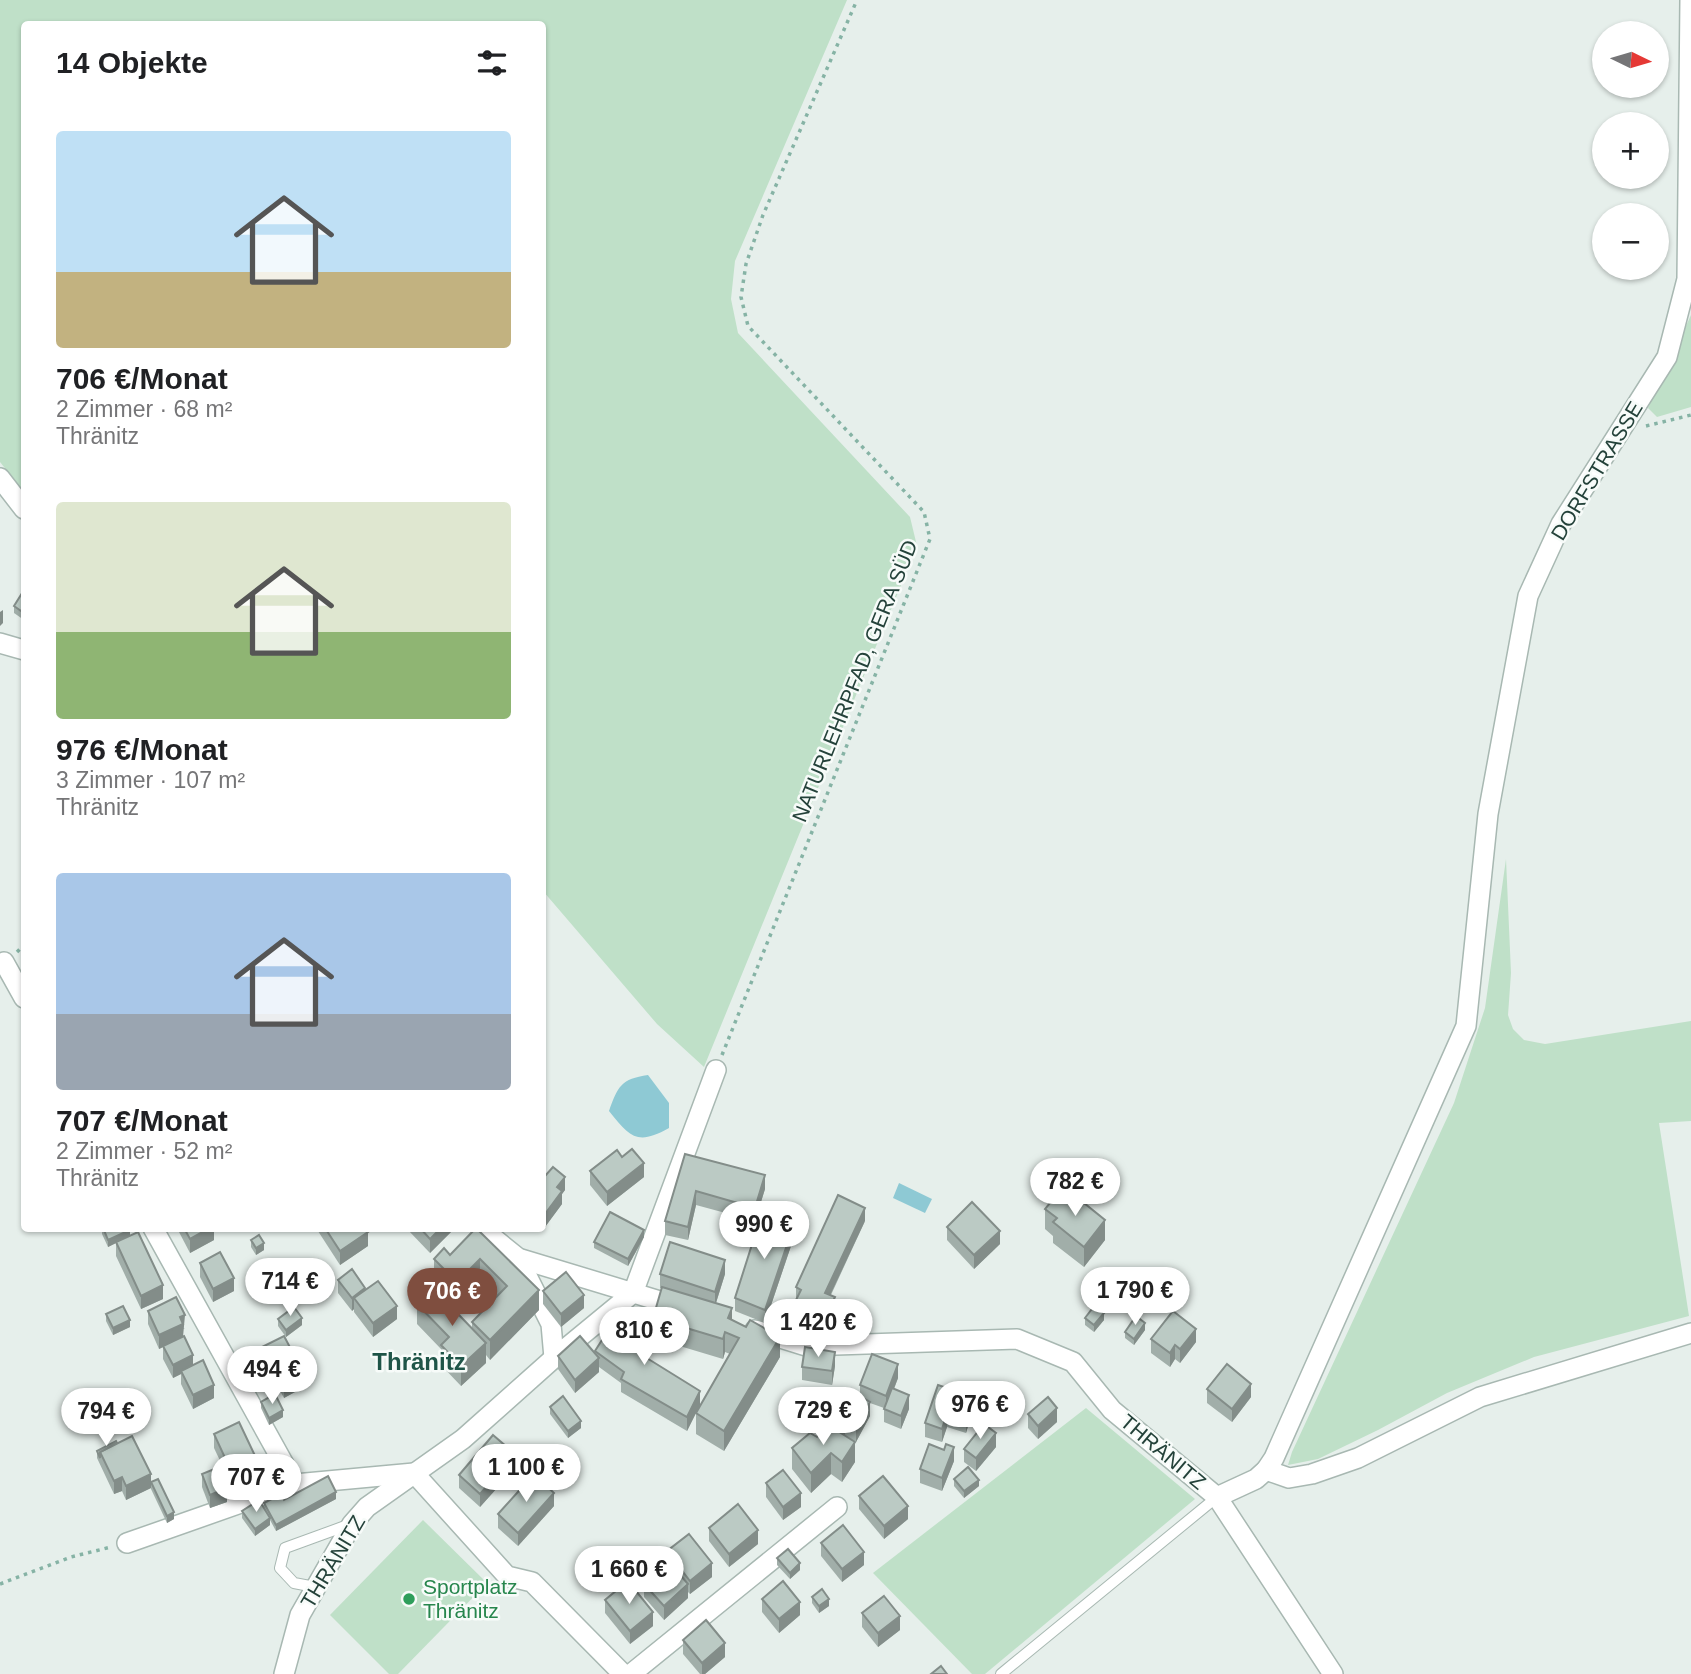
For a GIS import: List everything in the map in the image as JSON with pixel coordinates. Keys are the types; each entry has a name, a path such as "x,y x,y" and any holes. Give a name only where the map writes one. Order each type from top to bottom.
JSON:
{"street":[{"name":"DORFSTRASSE","path":"1266,1470 1466,1026 1488,814 1528,596 1561,524 1667,357 1687,279 1690,0"},
{"path":"0,478 21,505"},
{"path":"0,643 21,649"},
{"path":"4,962 21,993"},
{"path":"633,1293 716,1070"},
{"path":"155,1232 295,1484"},
{"path":"486,1232 518,1258 700,1313"},
{"path":"518,1258 551,1324 554,1358"},
{"name":"THRÄNITZ","path":"284,1674 300,1615 352,1524 367,1507 464,1439 554,1358 633,1293"},
{"name":"THRÄNITZ","path":"740,1325 806,1346 1017,1339 1073,1362 1112,1410 1217,1497 1256,1479 1266,1470"},
{"path":"1266,1470 1289,1478 1312,1474 1358,1458 1480,1397 1691,1333"},
{"path":"414,1473 507,1576 532,1582 623,1674"},
{"name":"THRÄNITZ","path":"127,1543 295,1484 414,1473"},
{"path":"1217,1497 1333,1674"},
{"path":"631,1674 837,1507"}],"lane":[{"path":"1000,1674 1217,1497"},
{"path":"315,1587 294,1583 280,1568 285,1548 352,1524"}],"path":[{"name":"NATURLEHRPFAD, GERA SÜD","path":"716,1070 930,539 924,512 748,326 741,297 746,264 763,215 857,0"},
{"path":"1625,422 1649,426 1691,415"},
{"path":"0,1584 71,1557 127,1543"}],"green space":[{"path":"0,0 847,0 735,261 731,299 738,333 910,517 917,546 704,1067 657,1024 546,894 546,21 21,21 21,488 0,462"},
{"path":"1691,315 1691,407 1657,417 1648,408"},
{"path":"1506,859 1511,973 1508,1015 1513,1029 1524,1040 1545,1044 1691,1021 1691,1121 1659,1123 1689,1316 1534,1357 1447,1393 1318,1459 1288,1465 1454,1103 1485,1008"},
{"path":"1086,1408 1195,1499 985,1674 972,1674 873,1573"},
{"name":"Sportplatz Thränitz","path":"423,1520 487,1583 398,1674 389,1674 330,1615"}],"water":[{"path":"648,1075 669,1103 669,1128 649,1137 641,1137 629,1133 609,1111 622,1085"},
{"path":"899,1183 932,1199 925,1213 893,1198"}],"building":[{"path":"21,595 21,611 14,606"},
{"path":"632,1149 644,1163 607,1192 590,1171 617,1150 622,1157"},
{"path":"685,1154 765,1175 755,1208 696,1191 688,1227 665,1221"},
{"path":"553,1167 565,1177 557,1187 562,1191 546,1213 546,1175"},
{"path":"1058,1193 1069,1201 1074,1195 1105,1220 1084,1247 1053,1222 1057,1218 1045,1209"},
{"path":"838,1195 865,1208 825,1293 835,1297 823,1322 792,1308 801,1290 796,1287"},
{"path":"972,1202 1000,1231 974,1255 947,1227"},
{"path":"610,1212 644,1230 628,1259 594,1242"},
{"path":"762,1213 794,1224 765,1310 735,1298"},
{"path":"105,1232 126,1232 108,1240"},
{"path":"138,1232 163,1285 141,1296 116,1242"},
{"path":"186,1232 203,1232 190,1239"},
{"path":"328,1232 368,1232 340,1251"},
{"path":"424,1232 437,1232 430,1239"},
{"path":"472,1232 480,1232 539,1290 490,1340 472,1322 507,1286 480,1259 457,1282 434,1259 444,1248 450,1255"},
{"path":"259,1235 264,1243 256,1248 251,1240"},
{"path":"670,1242 725,1260 715,1292 660,1274"},
{"path":"220,1252 234,1278 213,1289 200,1263"},
{"path":"352,1269 365,1288 352,1298 338,1280"},
{"path":"566,1272 584,1295 561,1314 543,1291"},
{"path":"378,1281 397,1306 373,1323 354,1298"},
{"path":"662,1287 732,1308 728,1318 746,1327 750,1320 780,1337 724,1431 696,1413 739,1338 725,1332 723,1339 653,1318"},
{"path":"1136,1287 1147,1295 1136,1311 1125,1303"},
{"path":"433,1288 486,1343 461,1366 441,1345 449,1337 417,1304"},
{"path":"176,1297 185,1315 180,1317 183,1324 159,1335 148,1311"},
{"path":"1095,1305 1104,1313 1094,1325 1085,1318"},
{"path":"123,1306 130,1320 113,1328 106,1314"},
{"path":"294,1307 302,1318 286,1330 278,1319"},
{"path":"621,1310 642,1323 629,1347 700,1391 687,1417 621,1379 624,1372 595,1351"},
{"path":"1173,1311 1196,1329 1180,1349 1175,1345 1170,1353 1151,1339"},
{"path":"1136,1316 1145,1323 1134,1339 1125,1332"},
{"path":"184,1336 193,1355 173,1365 163,1346"},
{"path":"284,1336 304,1374 284,1384 275,1368 267,1372 256,1350"},
{"path":"580,1336 599,1358 575,1380 558,1356"},
{"path":"805,1347 835,1352 832,1371 802,1367"},
{"path":"872,1354 898,1364 886,1396 860,1385"},
{"path":"203,1360 214,1385 193,1395 181,1371"},
{"path":"1227,1364 1251,1384 1232,1409 1207,1389"},
{"path":"938,1385 973,1397 966,1420 947,1413 942,1429 925,1423"},
{"path":"892,1388 909,1395 901,1416 884,1409"},
{"path":"847,1389 870,1402 856,1428 845,1422 840,1432 827,1424"},
{"path":"275,1394 283,1410 269,1418 261,1402"},
{"path":"563,1396 581,1421 568,1431 550,1407"},
{"path":"1048,1397 1057,1408 1038,1426 1028,1414"},
{"path":"239,1422 257,1460 232,1473 214,1434"},
{"path":"825,1423 855,1442 842,1462 831,1453 811,1473 792,1448 810,1433 817,1437"},
{"path":"984,1424 996,1433 976,1458 964,1449"},
{"path":"493,1435 515,1454 480,1494 459,1475"},
{"path":"132,1436 151,1474 126,1486 122,1477 114,1481 100,1452"},
{"path":"116,1441 117,1443 100,1452 100,1458 97,1451"},
{"path":"929,1444 944,1450 946,1444 954,1447 942,1478 920,1469"},
{"path":"219,1467 227,1488 210,1495 202,1474"},
{"path":"968,1467 979,1480 964,1491 954,1479"},
{"path":"783,1470 801,1493 783,1507 766,1483"},
{"path":"534,1474 554,1493 518,1533 498,1514"},
{"path":"328,1476 336,1492 276,1525 264,1503 281,1494 284,1500"},
{"path":"883,1476 908,1506 884,1526 859,1496"},
{"path":"158,1479 174,1512 167,1516 151,1482"},
{"path":"259,1500 270,1518 255,1529 242,1511"},
{"path":"738,1504 758,1530 729,1554 709,1528"},
{"path":"843,1525 864,1552 842,1569 821,1543"},
{"path":"689,1534 712,1563 690,1581 667,1551"},
{"path":"788,1549 800,1563 790,1573 777,1558"},
{"path":"669,1562 688,1584 664,1606 644,1584"},
{"path":"628,1581 653,1612 630,1631 605,1600"},
{"path":"783,1581 800,1602 779,1619 762,1599"},
{"path":"822,1589 829,1599 819,1606 812,1597"},
{"path":"884,1596 900,1616 878,1633 862,1613"},
{"path":"706,1620 725,1643 702,1663 683,1640"},
{"path":"941,1666 947,1674 931,1674"}],"place":[{"name":"Sportplatz Thränitz","path":"409,1599"}],"district":[{"name":"Thränitz","path":"419,1362"}]}
